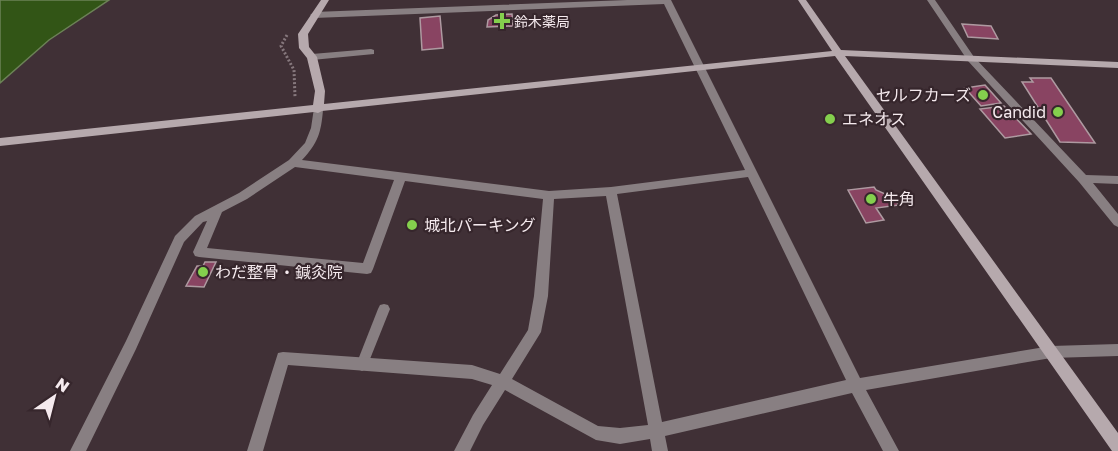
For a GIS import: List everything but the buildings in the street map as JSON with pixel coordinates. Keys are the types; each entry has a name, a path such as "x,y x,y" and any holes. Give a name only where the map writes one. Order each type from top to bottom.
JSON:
{"street":[{"path":"78,451 179,239 199,219 218,210 293,164 310,145 316,128 320,91 312,57 304,48 303,34 326,0"},
{"path":"315,15 667,0 856,385 891,451"},
{"path":"802,0 1118,446"},
{"path":"931,0 971,59 1083,179 1118,222"},
{"path":"0,142 838,53 1118,65"},
{"path":"293,164 549,195 751,173"},
{"path":"218,210 199,252 367,269 401,177"},
{"path":"1083,179 1118,180"},
{"path":"611,190 660,451"},
{"path":"462,451 478,420 534,332 541,296 549,195"},
{"path":"255,451 283,358 472,372 502,381 596,433 621,436 656,431 856,385 1051,352 1118,350"}],"lane":[{"path":"312,57 371,52"},
{"path":"362,365 384,309"}],"shaded area":[{"path":"0,0 109,0 49,40 0,83"}],"place":[{"name":"鈴木薬局","path":"502,21"},
{"name":"セルフカーズ","path":"983,95"},
{"name":"Candid","path":"1058,112"},
{"name":"エネオス","path":"830,119"},
{"name":"牛角","path":"871,199"},
{"name":"城北パーキング","path":"412,225"},
{"name":"わだ整骨・鍼灸院","path":"203,272"}]}
